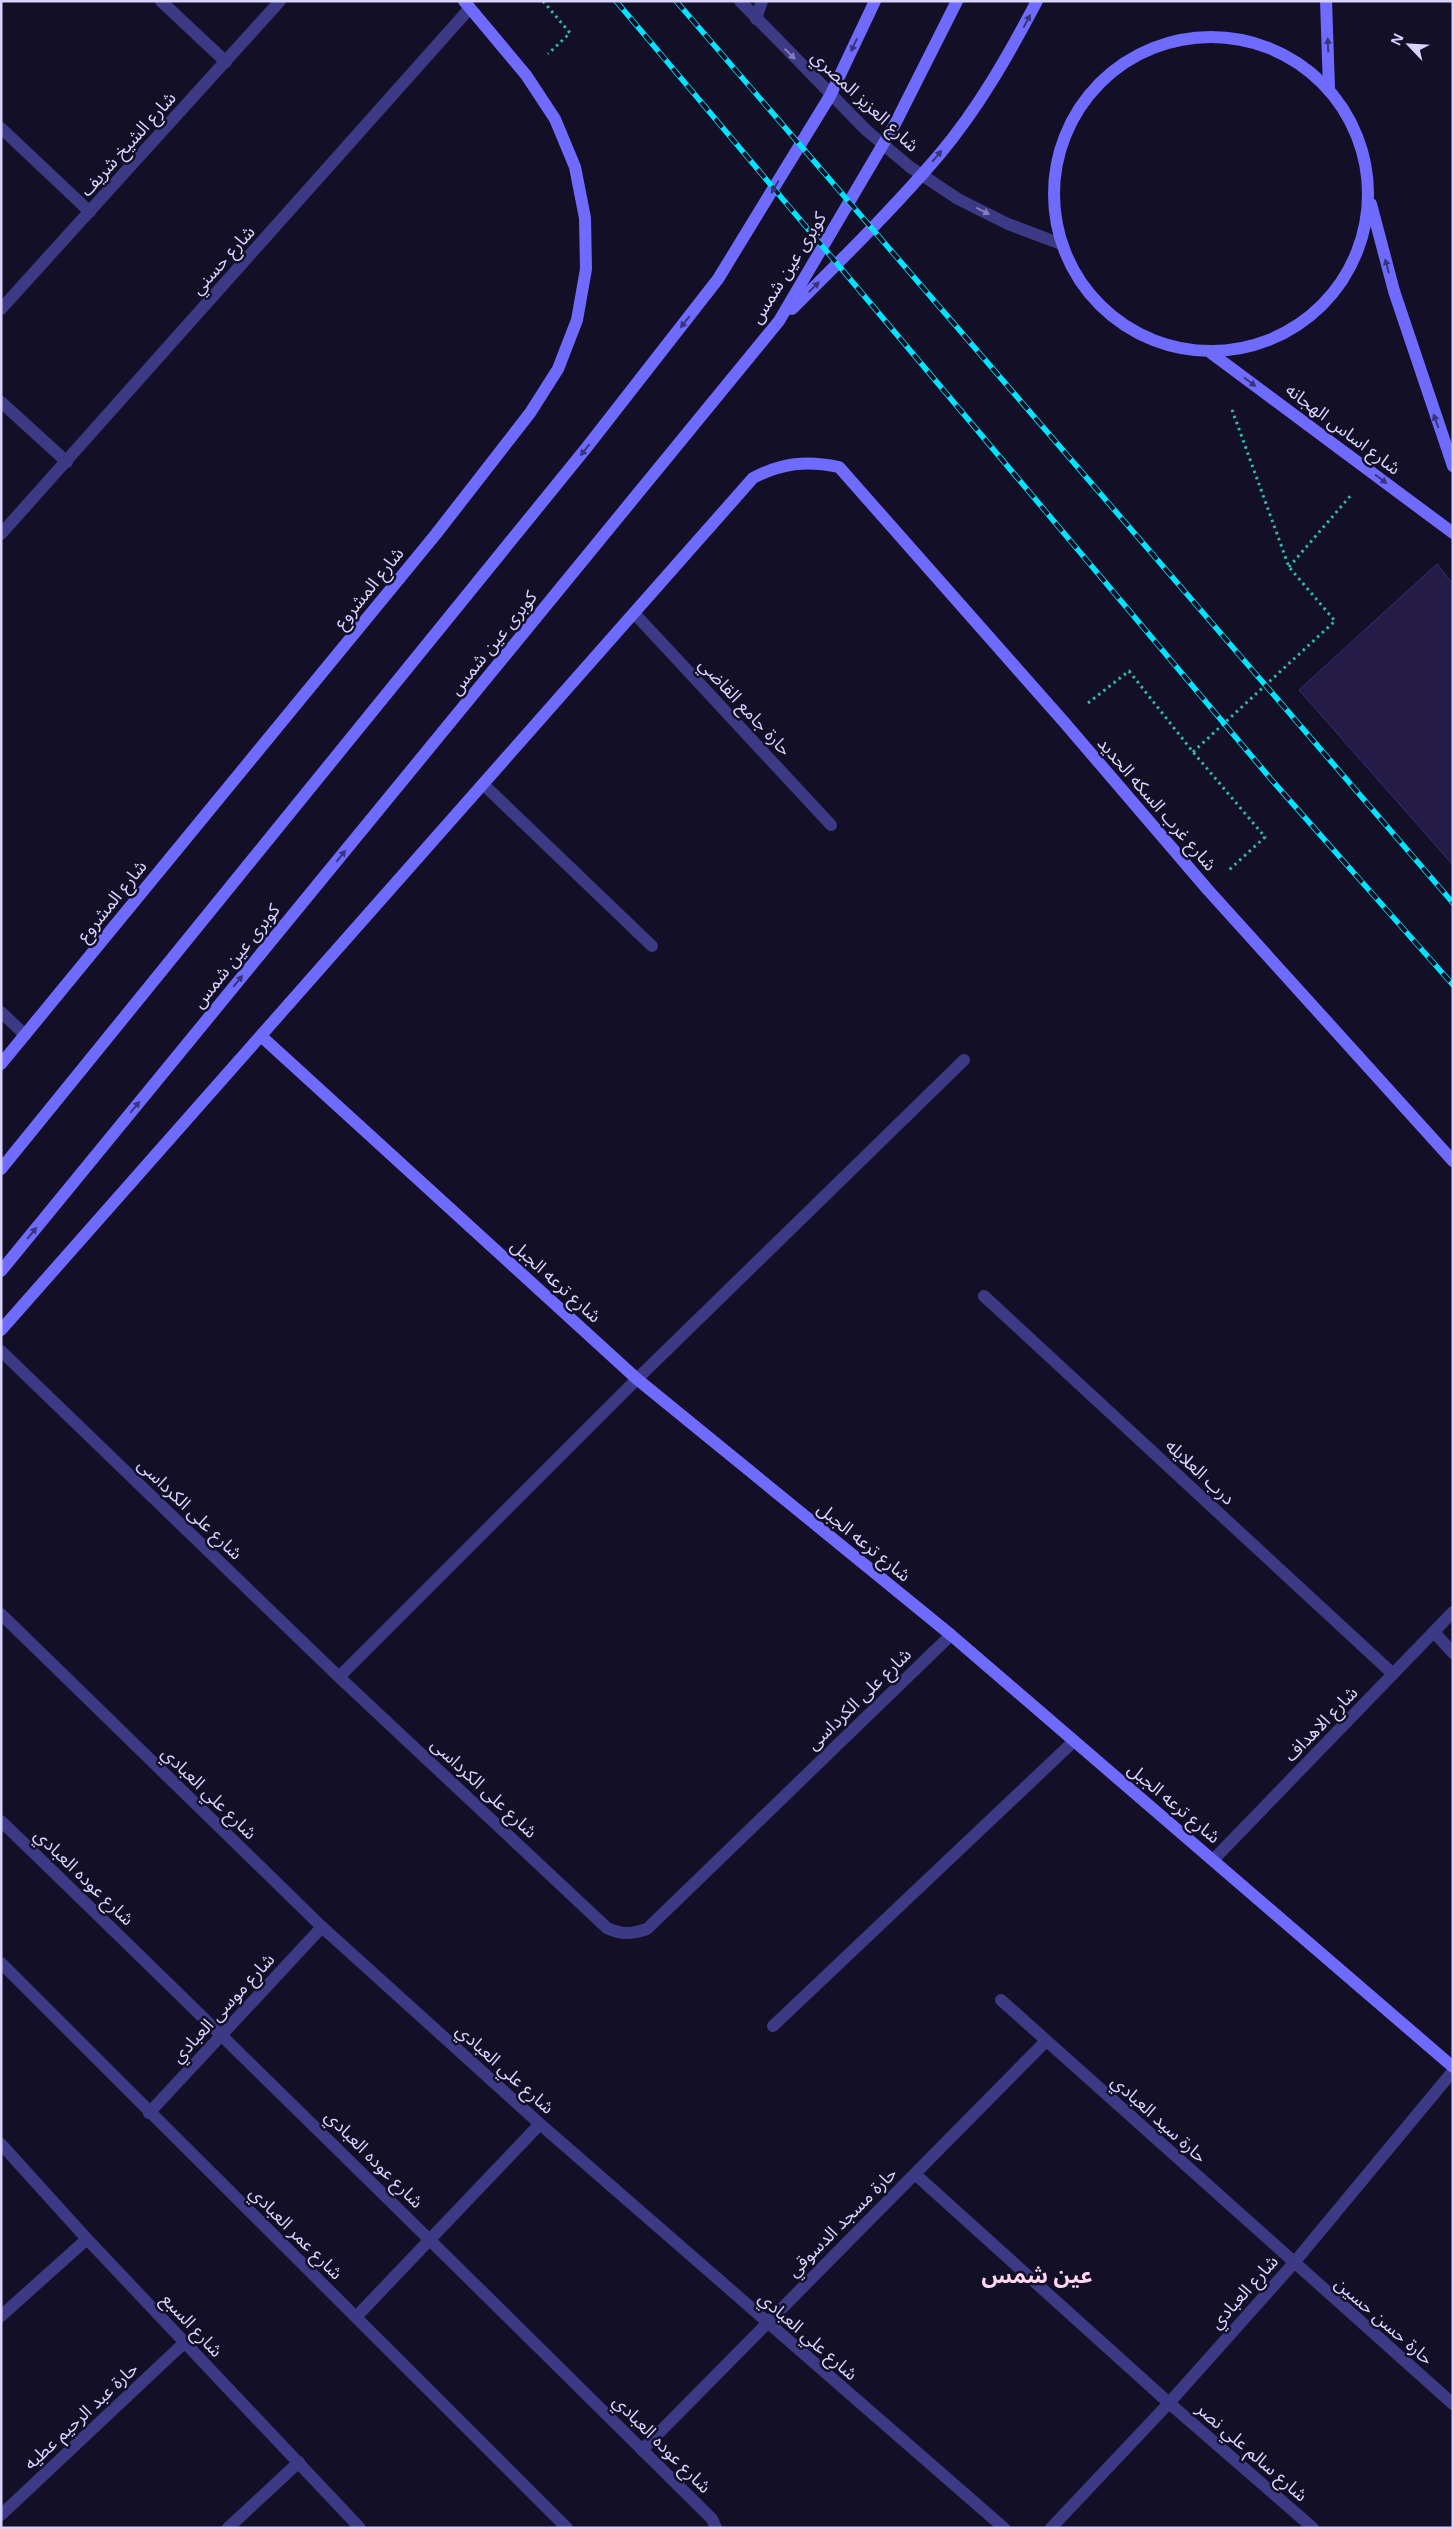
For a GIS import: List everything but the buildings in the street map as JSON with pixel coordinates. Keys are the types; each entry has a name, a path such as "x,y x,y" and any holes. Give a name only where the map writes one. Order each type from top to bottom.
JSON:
{"street":[{"path":"161,1 226,62"},
{"name":"شارع الشيخ شريف","path":"1,310 280,1"},
{"name":"شارع العزيز المصري","path":"740,1 866,130 910,167 966,203 1008,224 1061,244"},
{"path":"756,19 762,1"},
{"path":"1,1169 587,447 718,279 830,96 875,1"},
{"name":"كوبرى عين شمس","path":"1,1271 779,322 895,124 957,1"},
{"path":"779,322 865,238 940,154 1005,61 1038,1"},
{"path":"1326,1 1329,88"},
{"name":"شارع المشروع","path":"1,1064 436,534 530,413 558,369 577,320 586,269 585,218 575,167 555,119 526,75 467,5"},
{"name":"شارع حسني","path":"1,534 67,462 467,5"},
{"path":"1369,198 1364,233 1352,266 1333,295 1308,319 1279,337 1246,348 1211,353 1179,350 1147,339 1119,323 1094,301 1075,274 1061,244 1055,212 1055,178 1062,146 1072,124 1094,89 1119,67 1148,50 1178,40 1212,36 1244,40 1276,50 1304,66 1329,88 1346,112 1359,140 1367,168 1369,198 1394,292 1453,466"},
{"path":"1,128 90,212"},
{"name":"شارع اساس الهجانه","path":"1211,353 1453,533"},
{"path":"1,402 67,462"},
{"name":"شارع غرب السكه الحديد","path":"634,613 753,478 772,468 793,463 816,462 839,467 1064,722 1208,890 1453,1161"},
{"path":"1,1330 634,613"},
{"name":"حارة جامع القاضي","path":"634,613 831,825"},
{"path":"483,784 652,946"},
{"path":"1,1012 25,1035"},
{"name":"شارع ترعه الجبل","path":"261,1036 637,1379 951,1635 1214,1859 1453,2067"},
{"path":"339,1677 637,1379 964,1060"},
{"name":"درب العلايله","path":"984,1296 1393,1674"},
{"name":"شارع على الكرداسى","path":"1,1351 339,1677 607,1928 620,1934 634,1934 647,1929 951,1635"},
{"name":"شارع الاهداف","path":"1214,1859 1453,1612"},
{"name":"شارع علي العبادي","path":"1,1614 322,1927 540,2124 767,2324 1004,2528"},
{"path":"1434,1632 1453,1653"},
{"path":"773,2026 1074,1741"},
{"name":"شارع عوده العبادي","path":"1,1821 222,2034 712,2519 716,2528"},
{"name":"شارع موسى العبادي","path":"150,2113 322,1927"},
{"name":"شارع عمر العبادي","path":"1,1963 567,2528"},
{"name":"حارة سيد العبادي","path":"1001,2000 1293,2264"},
{"name":"حارة مسجد الدسوقي","path":"642,2450 1046,2041"},
{"name":"شارع العبادي","path":"1051,2528 1169,2403 1293,2264 1453,2071"},
{"path":"356,2317 540,2124"},
{"name":"شارع السبع","path":"1,2144 184,2343 360,2528"},
{"name":"شارع سالم علي نصر","path":"915,2174 1169,2403 1312,2528"},
{"path":"1,2316 87,2239"},
{"name":"حارة حسن حسين","path":"1293,2264 1453,2404"},
{"name":"حارة عبد الرحيم عطيه","path":"1,2515 184,2343"},
{"path":"228,2528 299,2462"}],"path":[{"path":"543,1 570,33"},
{"path":"1193,752 1335,621 1288,567 1228,399"},
{"path":"1288,567 1372,472"},
{"path":"1064,722 1129,671 1193,752 1266,837 1208,890"}],"railway":[{"path":"616,1 1270,778 1453,985"},
{"path":"676,1 1453,903"}],"district":[{"name":"عين شمس","path":"1037,2275"}]}
